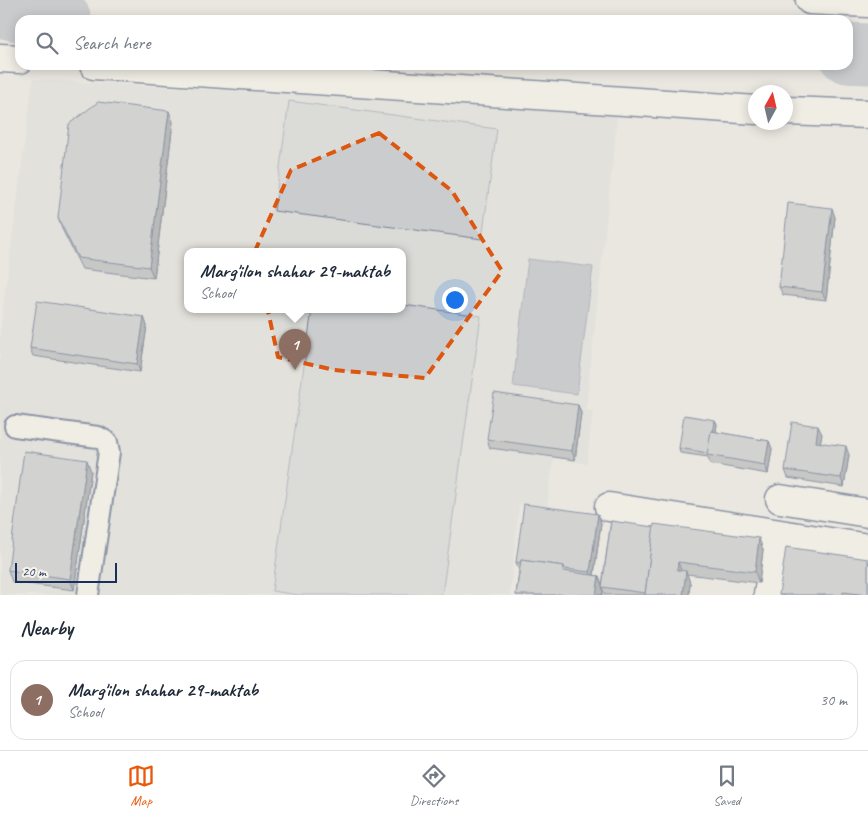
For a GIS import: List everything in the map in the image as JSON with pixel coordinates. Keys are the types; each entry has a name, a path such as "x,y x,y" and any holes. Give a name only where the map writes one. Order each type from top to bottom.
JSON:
{"street":[{"path":"810,0 858,2"},
{"path":"0,58 15,59"},
{"path":"168,70 748,109"},
{"path":"793,111 868,114"},
{"path":"780,499 868,512"},
{"path":"609,507 868,548"},
{"path":"768,595 777,534"}],"lane":[{"path":"15,426 98,437 107,442 109,452 88,595"}],"highlighted area":[{"path":"379,133 452,191 502,271 425,378 334,370 278,357 255,251 291,170"}],"shaded area":[{"path":"33,79 618,113 586,410 593,411 587,464 554,458 547,507 519,505 510,595 0,595 0,330"},
{"path":"289,101 497,129 482,239 274,211"},
{"path":"528,259 593,267 577,394 513,386"},
{"path":"406,305 481,316 442,595 298,595 272,591 311,313 406,313"}],"building":[{"path":"98,102 169,111 149,267 78,258 58,218 69,124"},
{"path":"788,203 832,208 822,292 779,287"},
{"path":"37,301 144,317 137,364 30,348"},
{"path":"494,393 578,405 572,451 487,439"},
{"path":"684,415 715,420 713,431 711,431 708,453 679,448"},
{"path":"792,422 818,426 816,442 846,446 841,478 785,470"},
{"path":"711,431 769,441 765,465 707,455"},
{"path":"24,451 87,460 70,579 8,570"},
{"path":"524,504 598,514 590,572 521,560 520,563 516,562"},
{"path":"611,521 654,527 645,593 602,587"},
{"path":"654,524 759,538 755,572 678,562 677,570 686,571 683,595 645,595"},
{"path":"786,547 868,559 868,595 843,592 843,595 779,595"},
{"path":"521,560 564,566 563,571 599,576 596,595 516,595"}],"waterway":[{"path":"0,7 38,15"},
{"path":"853,53 868,54"}],"place":[{"name":"Marg'ilon shahar 29-maktab","path":"295,370"}]}
